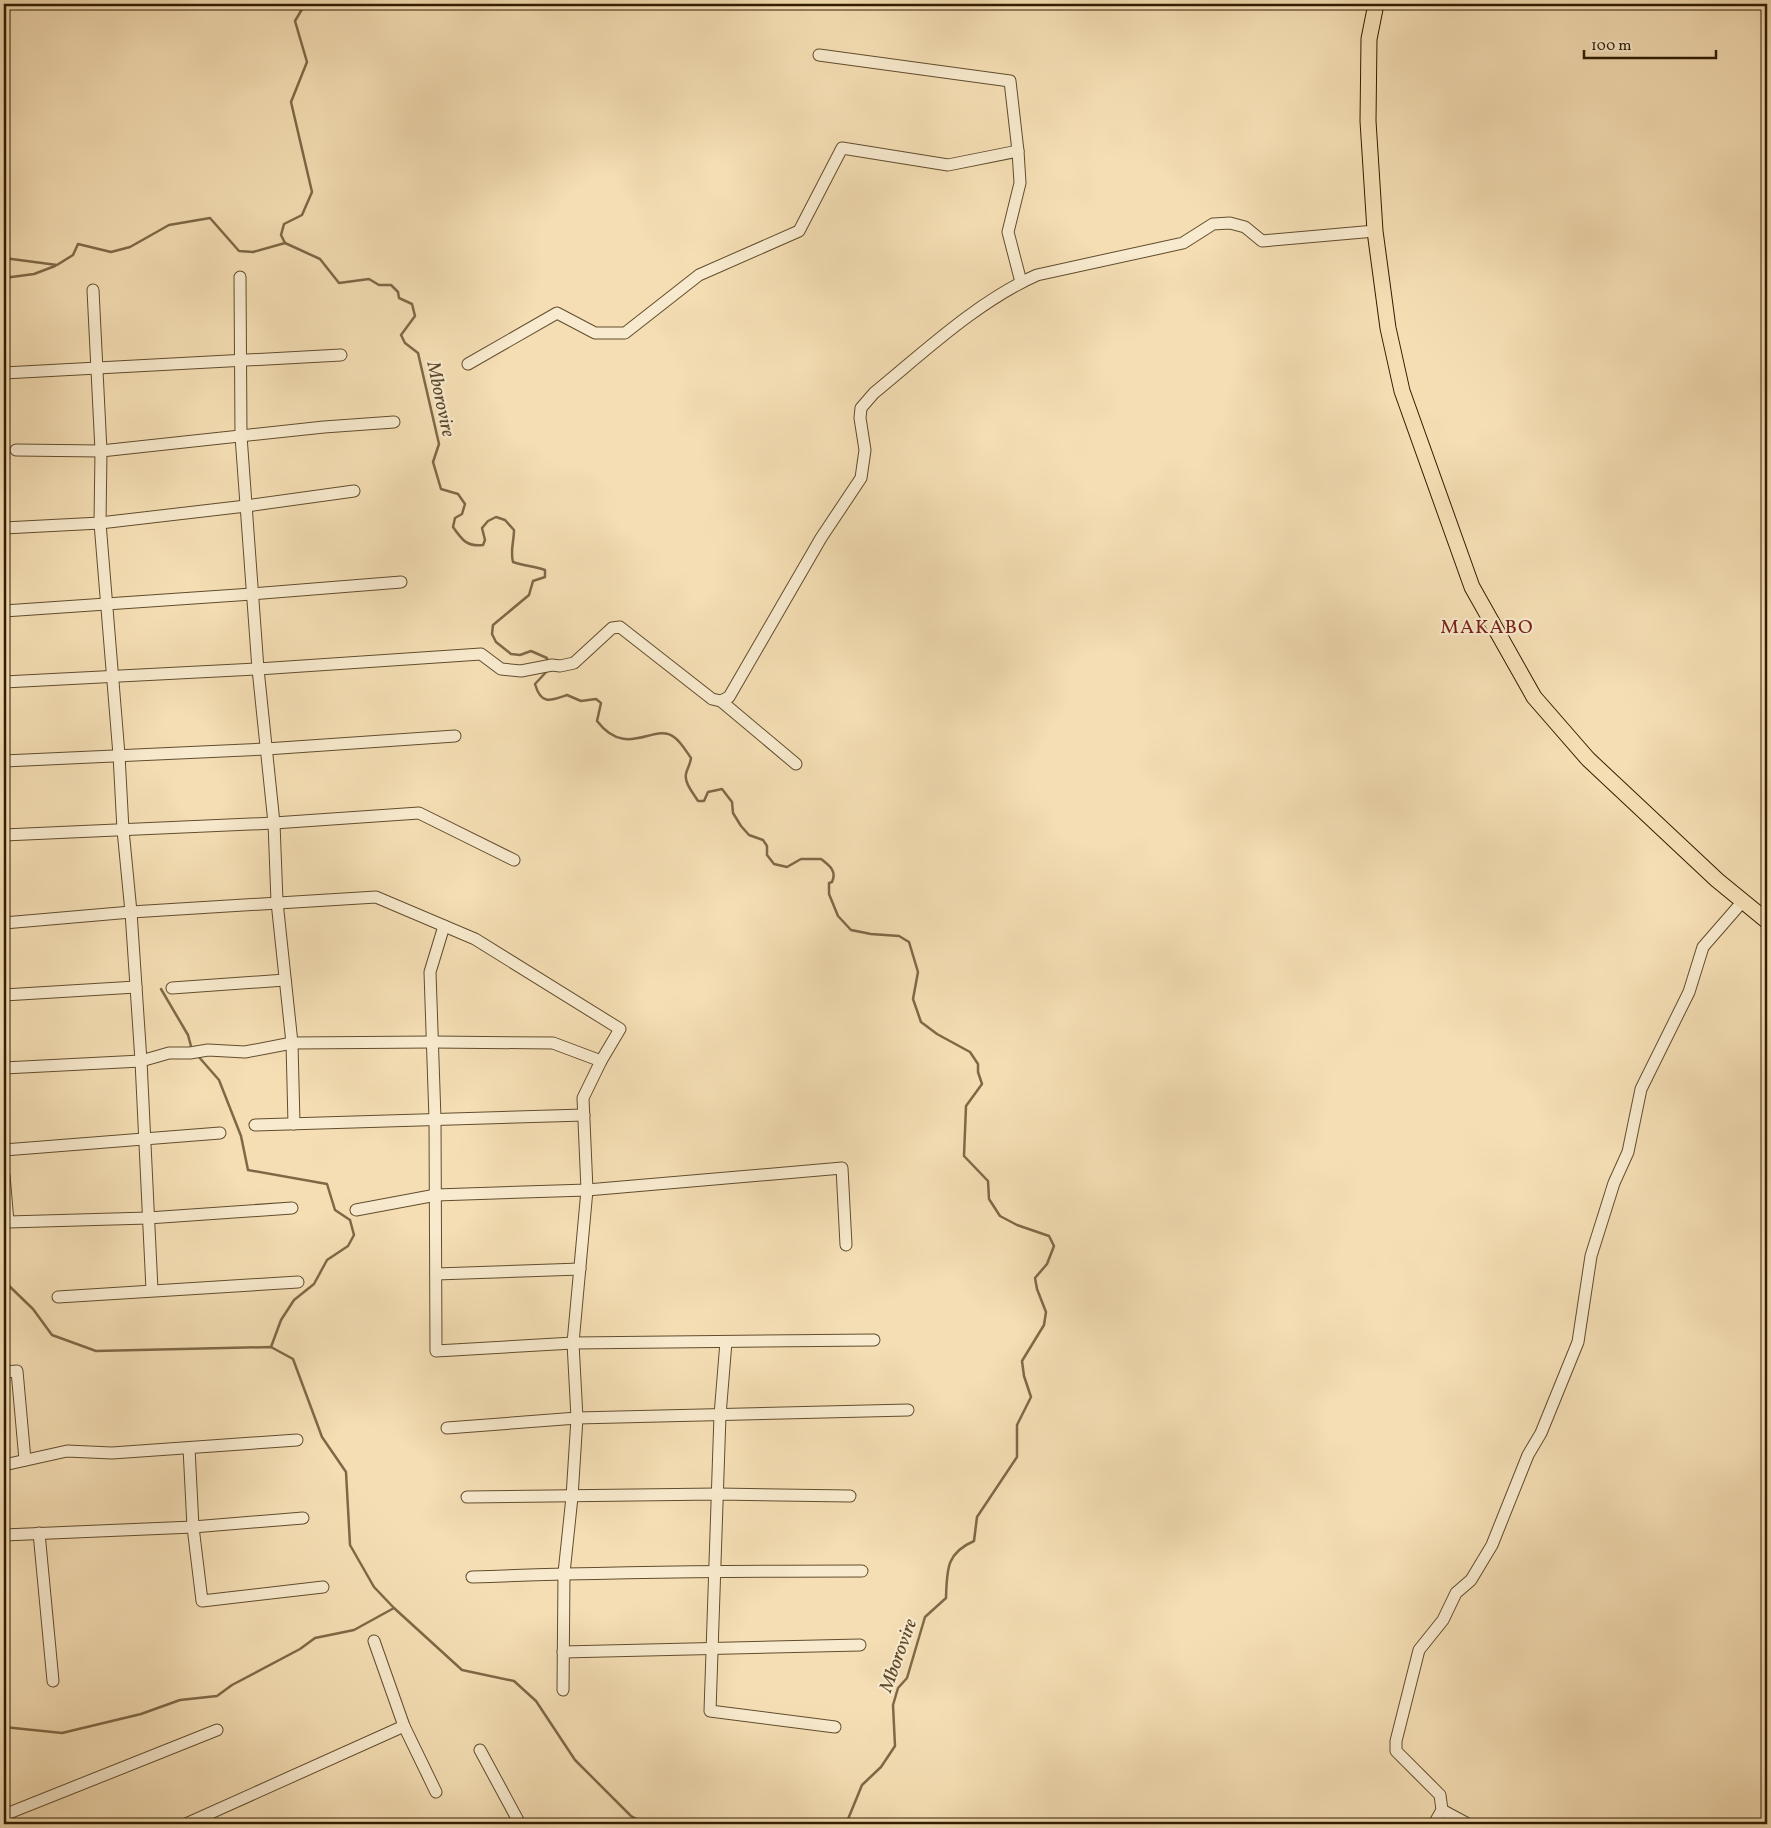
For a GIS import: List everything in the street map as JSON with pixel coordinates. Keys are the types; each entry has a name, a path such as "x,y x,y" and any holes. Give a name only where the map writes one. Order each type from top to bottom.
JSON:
{"main road":[{"path":"1376,4 1369,39 1368,112 1375,231 1388,328 1402,391 1472,587 1534,697 1588,758 1717,880 1767,921"}],"street":[{"path":"819,55 1010,81 1020,183 1008,232 1021,282"},
{"path":"468,364 557,313 595,333 626,333 699,275 799,231 842,148 948,165 1018,151"},
{"path":"4,682 258,669 480,654 501,669 521,671 549,665 560,666 574,663 612,628 620,627 712,699 721,700 729,697 821,538 861,478 865,450 860,418 861,408 874,393 979,309 1021,282 1037,275 1183,243 1213,224 1230,223 1245,227 1262,241 1272,242 1375,231"},
{"path":"240,277 241,436 258,669 274,823 277,902 292,1043 294,1124"},
{"path":"93,290 101,451 100,524 131,912 141,1061 152,1290"},
{"path":"4,373 341,355"},
{"path":"16,450 101,451 394,422"},
{"path":"4,528 100,524 354,491"},
{"path":"4,611 401,582"},
{"path":"721,700 796,764"},
{"path":"4,761 266,749 455,736"},
{"path":"4,835 274,823 419,813 514,860"},
{"path":"4,923 131,912 376,896 475,939 620,1028 583,1098 587,1190 573,1343 577,1418 572,1496 564,1573 563,1690"},
{"path":"1434,1824 1442,1810 1440,1795 1396,1751 1396,1741 1419,1650 1444,1620 1456,1594 1471,1580 1492,1545 1528,1455 1541,1433 1578,1342 1591,1256 1614,1183 1628,1152 1641,1089 1688,992 1703,946 1743,901"},
{"path":"444,926 430,972 436,1119 436,1351 573,1343 874,1340"},
{"path":"172,988 285,980"},
{"path":"4,996 136,987"},
{"path":"4,1068 141,1061 169,1053 190,1053 208,1050 245,1052 292,1043 552,1043 601,1061"},
{"path":"255,1125 584,1115"},
{"path":"4,1150 220,1133"},
{"path":"356,1210 436,1195 587,1190 842,1168 846,1245"},
{"path":"4,1175 8,1222 148,1218 292,1208"},
{"path":"436,1274 580,1269"},
{"path":"58,1297 298,1282"},
{"path":"726,1342 720,1415 710,1711 835,1727"},
{"path":"4,1372 17,1370 25,1460"},
{"path":"447,1428 577,1418 908,1410"},
{"path":"4,1465 67,1451 112,1453 297,1440"},
{"path":"189,1448 193,1526 202,1601 323,1587"},
{"path":"468,1497 718,1494 850,1496"},
{"path":"4,1535 193,1526 303,1518"},
{"path":"39,1533 53,1681"},
{"path":"472,1577 564,1573 862,1571"},
{"path":"374,1641 404,1726 436,1792"},
{"path":"563,1652 860,1645"},
{"path":"186,1824 404,1726"},
{"path":"4,1815 218,1730"},
{"path":"480,1750 520,1824"},
{"path":"1442,1810 1468,1824"}],"waterway":[{"name":"Mborovire","path":"305,4 295,21 307,62 291,102 312,192 302,215 284,224 281,235 285,243 320,259 339,283 369,279 379,285 391,285 398,292 399,298 412,304 415,316 401,335 405,343 418,353 439,444 433,462 441,489 458,494 465,504 462,514 455,518 453,527 465,542 473,545 483,545 485,540 482,528 488,521 496,517 505,520 514,530 513,562 545,570 545,577 533,581 529,595 493,625 492,634 496,642 511,654 520,655 531,651 547,658 547,662"},
{"path":"4,258 57,265 73,255 78,244 111,252 130,247 169,225 210,218 239,251 253,252 285,243"},
{"path":"4,278 34,274 55,266"},
{"name":"Mborovire","path":"548,670 535,684 537,691 543,698 551,700 567,695 581,701 596,699 601,703 597,721 608,732 619,738 639,738 658,734 674,737 691,758 686,777 688,785 698,801 704,801 708,792 722,789 732,802 733,813 741,826 749,835 763,840 767,846 767,855 774,864 787,867 801,859 821,859 830,866 834,875 832,882 829,883 829,894 838,916 851,930 899,936 909,942 918,972 913,999 921,1022 937,1034 970,1052 978,1064 978,1072 982,1084 966,1106 964,1156 988,1181 989,1199 1000,1216 1017,1225 1049,1236 1054,1246 1047,1264 1035,1278 1046,1312 1044,1325 1022,1361 1024,1376 1031,1397 1017,1425 1017,1457 977,1517 974,1541 958,1551 953,1557 948,1571 946,1598 925,1617 907,1678 898,1688 893,1705 895,1746 881,1767 862,1785 846,1824"},
{"path":"161,989 188,1035 192,1050"},
{"path":"198,1056 219,1080 241,1136 248,1170 327,1184 335,1210 350,1220 354,1235 348,1246 327,1260 314,1284 294,1300 281,1320 271,1347"},
{"path":"4,1281 33,1309 52,1335 96,1351 271,1347 293,1359 322,1437 346,1472 350,1545 374,1587 394,1608 462,1670 514,1681 536,1701 575,1760 631,1816 646,1824"},
{"path":"4,1727 62,1733 141,1714 180,1700 217,1696 232,1685 300,1649 315,1638 354,1630 394,1608"}],"district":[{"name":"MAKABO","path":"1487,626"}]}
